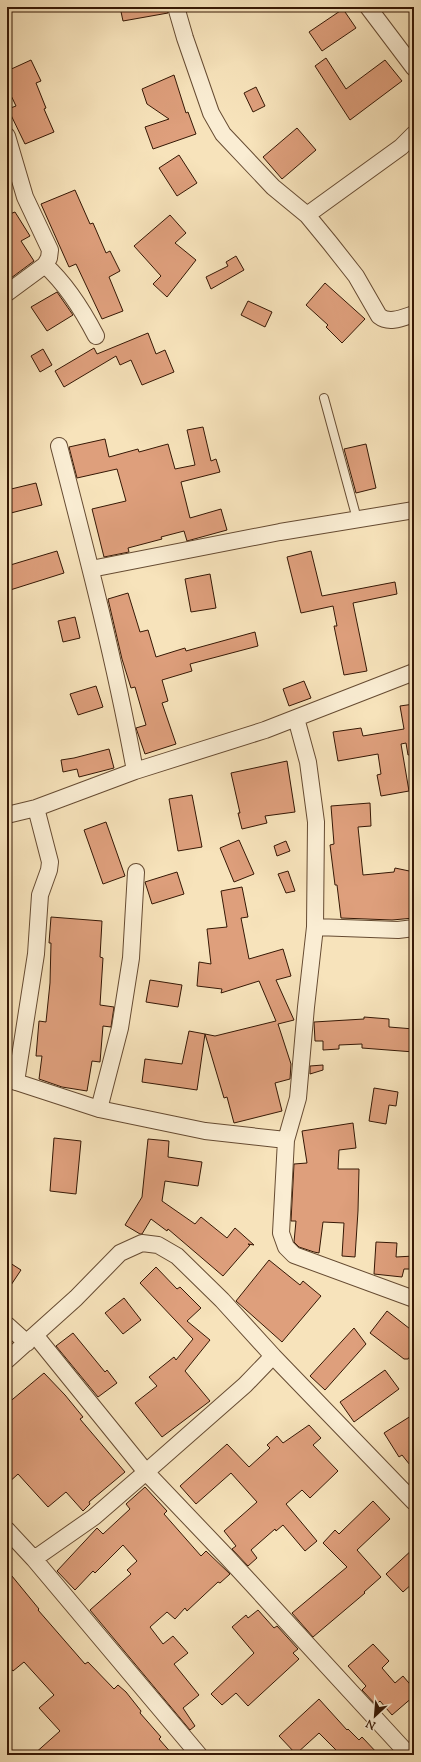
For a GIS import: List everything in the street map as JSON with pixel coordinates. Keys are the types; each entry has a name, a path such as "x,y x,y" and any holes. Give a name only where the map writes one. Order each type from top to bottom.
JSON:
{"street":[{"path":"176,7 200,84 211,113 223,134 273,187 307,215 356,276 378,316 384,320 391,320 414,314"},
{"path":"368,7 414,68"},
{"path":"307,215 401,147 414,134"},
{"path":"7,137 25,196 50,250 49,258 45,265 7,293"},
{"path":"45,265 60,278 83,310 96,336"},
{"path":"58,446 91,569 122,700 135,771"},
{"path":"91,569 280,532 414,510"},
{"path":"7,815 36,808 135,771 296,718 414,672"},
{"path":"296,718 308,762 316,822 315,927 298,1098 286,1140 281,1232 286,1247 294,1255 308,1261 333,1268 414,1299"},
{"path":"36,808 50,862 49,870 40,894 36,954 11,1080 99,1109 205,1131 286,1140"},
{"path":"99,1109 120,1028 131,958 136,872"},
{"path":"315,927 398,930 414,928"},
{"path":"7,1360 76,1298 120,1253 142,1243 158,1244 177,1256 196,1272 273,1356 414,1502"},
{"path":"7,1325 31,1339 146,1472 227,1556 409,1755"},
{"path":"34,1559 94,1517 245,1385 273,1356"},
{"path":"7,1530 34,1559 199,1755"}],"lane":[{"path":"324,398 357,519"}],"building":[{"path":"120,7 167,7 168,13 123,21"},
{"path":"343,9 356,28 322,51 309,32"},
{"path":"326,58 346,89 385,60 402,81 350,120 315,66"},
{"path":"31,60 41,81 36,83 46,108 44,109 54,132 25,144 8,109 16,106 7,87 7,71"},
{"path":"174,75 186,113 188,112 196,134 153,149 145,127 169,119 147,104 142,89"},
{"path":"256,87 265,106 253,112 244,93"},
{"path":"297,128 316,150 282,179 263,157"},
{"path":"179,155 197,183 177,196 159,168"},
{"path":"75,190 90,224 93,223 106,253 110,251 120,271 109,277 123,311 102,319 76,264 69,267 41,204"},
{"path":"15,212 30,236 21,241 34,261 7,281 7,215"},
{"path":"170,215 186,233 175,243 196,260 167,297 153,284 161,276 134,246"},
{"path":"236,256 244,270 211,289 206,277 228,266 226,262"},
{"path":"325,283 365,319 342,343 326,327 328,325 306,305"},
{"path":"57,292 73,315 47,331 31,307"},
{"path":"248,301 272,312 265,327 241,315"},
{"path":"148,333 156,354 165,350 174,372 142,385 131,360 120,365 116,356 64,387 55,371 94,348 97,354"},
{"path":"43,349 52,365 40,372 31,356"},
{"path":"203,427 211,461 216,459 220,472 181,482 190,518 221,509 227,530 187,541 184,531 161,537 162,539 128,548 129,552 104,557 92,509 126,501 117,469 77,478 69,447 105,439 109,457 138,449 139,452 168,444 175,469 195,465 187,430"},
{"path":"366,444 376,488 356,493 344,449"},
{"path":"36,483 42,505 7,514 7,490"},
{"path":"57,551 64,573 7,591 7,566"},
{"path":"311,551 322,596 395,582 397,594 353,603 367,671 344,675 334,626 337,626 333,606 301,613 287,557"},
{"path":"210,574 216,608 191,612 185,579"},
{"path":"128,593 140,632 148,630 156,657 185,648 186,651 255,632 258,646 190,664 192,671 162,680 168,701 162,703 176,744 145,754 136,728 146,725 135,687 131,688 122,659 108,599"},
{"path":"75,617 80,638 63,642 58,621"},
{"path":"304,681 311,698 289,706 283,689"},
{"path":"96,686 103,707 78,715 70,694"},
{"path":"414,704 414,754 408,755 406,743 401,744 409,791 381,796 377,775 381,774 378,754 338,761 333,732 361,728 363,736 404,729 400,706"},
{"path":"109,749 114,768 79,777 77,769 63,772 61,760"},
{"path":"287,761 295,812 265,816 267,823 242,829 231,773"},
{"path":"192,795 202,847 178,851 169,799"},
{"path":"370,803 371,826 358,827 363,875 394,872 395,868 414,872 414,918 392,920 341,918 330,845 334,844 331,806"},
{"path":"106,822 125,876 103,884 84,830"},
{"path":"239,840 254,874 234,882 220,848"},
{"path":"286,841 290,851 277,856 274,846"},
{"path":"288,871 295,891 286,893 278,874"},
{"path":"177,872 184,894 152,904 145,882"},
{"path":"242,887 248,917 241,918 249,959 283,949 291,976 276,980 294,1020 278,1024 291,1064 290,1079 275,1083 282,1111 234,1123 227,1097 224,1098 205,1034 215,1036 276,1021 259,981 221,993 222,989 197,986 199,962 211,964 207,929 227,927 221,891"},
{"path":"51,917 102,921 100,957 103,958 100,1005 114,1007 111,1027 103,1026 100,1062 92,1061 87,1091 62,1087 39,1079 42,1056 36,1056 39,1021 46,1022 50,983 51,943 49,943"},
{"path":"150,980 182,985 178,1007 146,1002"},
{"path":"364,1017 389,1019 389,1027 414,1029 414,1052 362,1048 362,1044 339,1045 339,1049 323,1050 323,1041 315,1041 314,1022 364,1019"},
{"path":"189,1031 205,1034 197,1090 142,1082 145,1059 182,1064"},
{"path":"323,1065 323,1070 310,1074 310,1066"},
{"path":"374,1088 398,1092 396,1106 389,1105 386,1124 369,1121"},
{"path":"353,1123 356,1148 339,1150 338,1169 359,1169 355,1257 342,1256 344,1223 323,1222 319,1253 299,1247 294,1242 296,1221 291,1221 294,1164 307,1163 302,1131"},
{"path":"54,1138 81,1141 76,1194 50,1191"},
{"path":"148,1139 169,1141 168,1157 202,1162 198,1186 165,1181 162,1201 195,1224 201,1217 227,1238 235,1228 254,1245 248,1244 250,1245 223,1276 168,1229 167,1231 151,1219 142,1234 125,1225 142,1197"},
{"path":"376,1242 397,1243 396,1257 414,1256 414,1269 404,1269 402,1277 374,1274"},
{"path":"269,1260 300,1285 303,1281 321,1296 282,1342 236,1301"},
{"path":"7,1261 21,1270 7,1291"},
{"path":"156,1267 177,1289 180,1287 201,1308 187,1321 210,1340 185,1371 210,1401 162,1437 135,1403 157,1386 149,1377 174,1357 176,1360 193,1339 140,1283"},
{"path":"124,1298 141,1320 123,1334 105,1313"},
{"path":"387,1311 414,1332 414,1351 408,1359 404,1359 370,1333"},
{"path":"354,1328 366,1344 325,1390 310,1376"},
{"path":"73,1333 105,1372 107,1370 117,1383 98,1397 56,1346"},
{"path":"385,1370 399,1389 354,1422 340,1402"},
{"path":"44,1373 83,1417 80,1419 125,1472 89,1502 90,1504 83,1511 66,1492 48,1507 18,1474 7,1484 7,1404"},
{"path":"414,1414 414,1470 402,1455 399,1457 384,1433"},
{"path":"309,1425 321,1438 313,1445 338,1471 310,1498 302,1490 286,1504 317,1541 305,1551 283,1525 276,1531 275,1529 251,1550 257,1558 248,1566 232,1549 236,1546 224,1531 257,1502 231,1473 196,1504 180,1486 227,1444 249,1467 270,1448 267,1445 277,1436 283,1443"},
{"path":"145,1487 167,1511 164,1514 201,1556 206,1551 230,1574 220,1583 218,1582 187,1611 185,1608 175,1619 167,1612 150,1627 163,1644 173,1636 188,1653 174,1664 199,1695 183,1708 195,1726 190,1730 90,1610 131,1574 127,1570 137,1561 123,1545 95,1573 93,1571 75,1590 57,1571 97,1528 103,1534 130,1509 126,1504"},
{"path":"373,1501 390,1519 357,1550 381,1577 364,1592 365,1593 313,1637 292,1613 347,1567 323,1543 335,1530 339,1534"},
{"path":"414,1548 414,1582 403,1592 386,1574"},
{"path":"7,1570 39,1609 38,1610 85,1664 88,1662 114,1689 118,1685 126,1692 141,1711 140,1713 161,1737 159,1739 173,1755 33,1755 60,1731 39,1708 54,1695 24,1662 13,1671 7,1664"},
{"path":"258,1610 274,1628 277,1626 298,1649 293,1653 299,1659 248,1706 236,1693 222,1705 211,1694 254,1653 232,1627 246,1615 248,1618"},
{"path":"373,1644 389,1661 382,1668 395,1683 403,1676 414,1689 414,1696 392,1715 380,1701 376,1705 362,1690 366,1686 348,1666"},
{"path":"319,1699 347,1730 348,1729 359,1740 362,1737 379,1755 341,1755 319,1733 296,1754 279,1736"}]}
